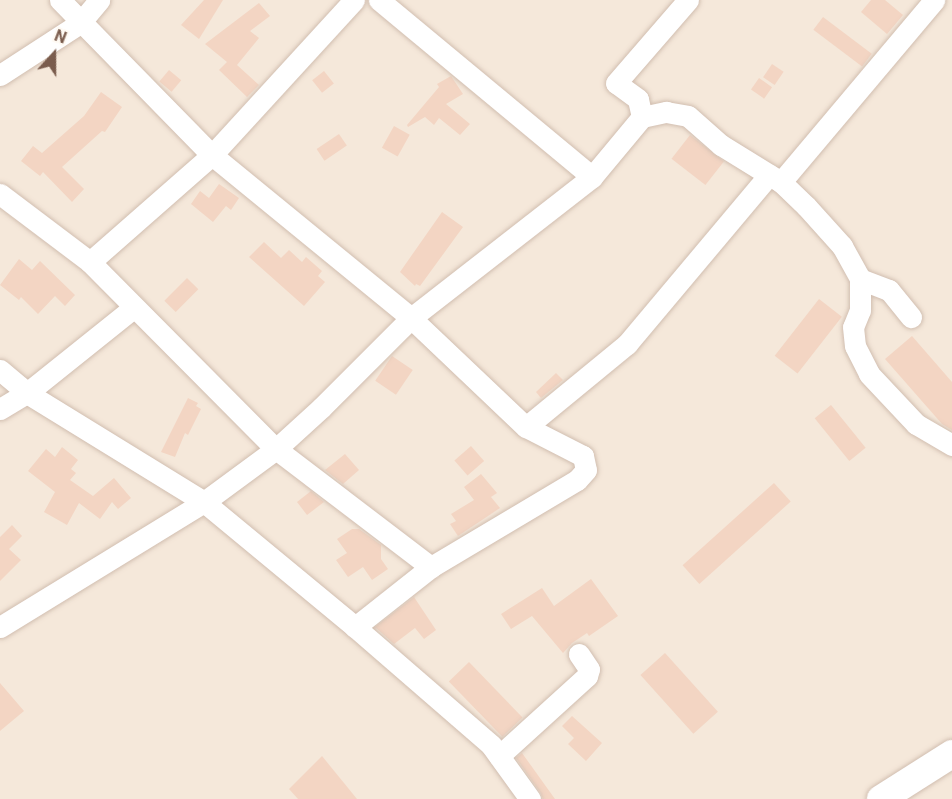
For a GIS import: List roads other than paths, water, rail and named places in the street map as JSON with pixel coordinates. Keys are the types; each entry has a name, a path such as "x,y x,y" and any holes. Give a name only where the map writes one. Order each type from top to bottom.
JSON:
{"main road":[{"path":"881,799 952,754"}],"street":[{"path":"60,0 80,23 213,155 411,318 526,427 583,456 586,470 577,480 431,567 355,627"},
{"path":"0,75 80,23 99,0"},
{"path":"90,262 213,155 354,0"},
{"path":"379,0 592,177"},
{"path":"688,0 616,83 640,108 688,116 721,145 775,179 842,246 860,279 860,310 853,327 855,346 869,374 916,424 952,445"},
{"path":"526,427 627,344 934,0"},
{"path":"0,627 204,502 276,449 322,407 411,318 592,177 640,108"},
{"path":"0,194 90,262 133,308 276,449 431,567"},
{"path":"860,279 889,290 911,316"},
{"path":"0,409 27,393 133,308"},
{"path":"0,370 27,393 204,502 355,627 491,745 530,799"},
{"path":"499,756 587,676 589,669 579,654"}]}
